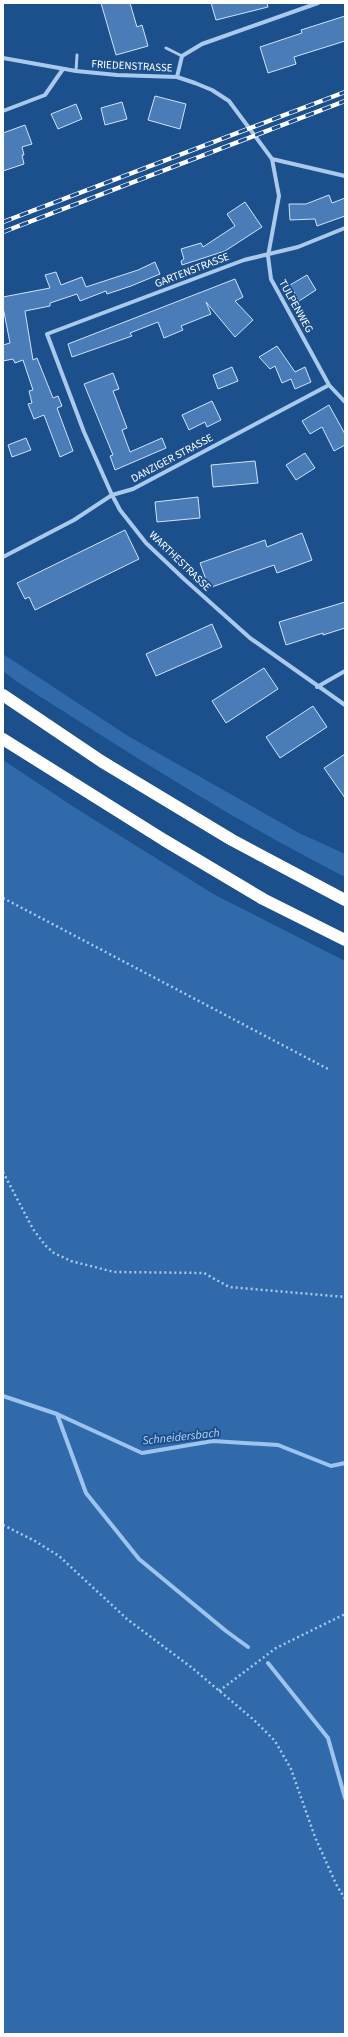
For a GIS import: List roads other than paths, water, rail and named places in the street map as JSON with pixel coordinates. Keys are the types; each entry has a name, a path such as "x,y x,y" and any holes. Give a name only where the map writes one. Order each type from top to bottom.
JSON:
{"highway":[{"path":"3,695 101,761 226,836 345,900"},
{"path":"3,738 164,840 264,899 345,940"}],"street":[{"path":"178,77 182,56 202,44 318,3"},
{"name":"FRIEDENSTRASSE","path":"3,58 63,69 117,76 178,77 212,90 229,101 272,159"},
{"path":"3,111 45,95 63,69"},
{"path":"272,159 345,176"},
{"name":"TULPENWEG","path":"272,159 279,196 268,256 271,279 329,385 345,402"},
{"name":"GARTENSTRASSE","path":"47,334 244,260 268,256 298,247 345,228"},
{"name":"WARTHESTRASSE","path":"47,334 84,432 112,495 120,510 146,543 250,638 317,687 345,705"},
{"name":"DANZIGER STRASSE","path":"3,557 74,520 112,495 133,489 329,385"},
{"path":"317,687 345,671"}],"lane":[{"path":"166,48 182,56"},
{"path":"76,71 77,55"}],"waterway":[{"name":"Schneidersbach","path":"3,1396 57,1414 142,1453 213,1441 278,1445 331,1466 345,1463"},
{"path":"57,1414 86,1493 139,1559 226,1631 248,1647"},
{"path":"268,1663 328,1738 345,1798"}],"railway":[{"path":"3,222 345,92"},
{"path":"3,232 345,101"}]}
